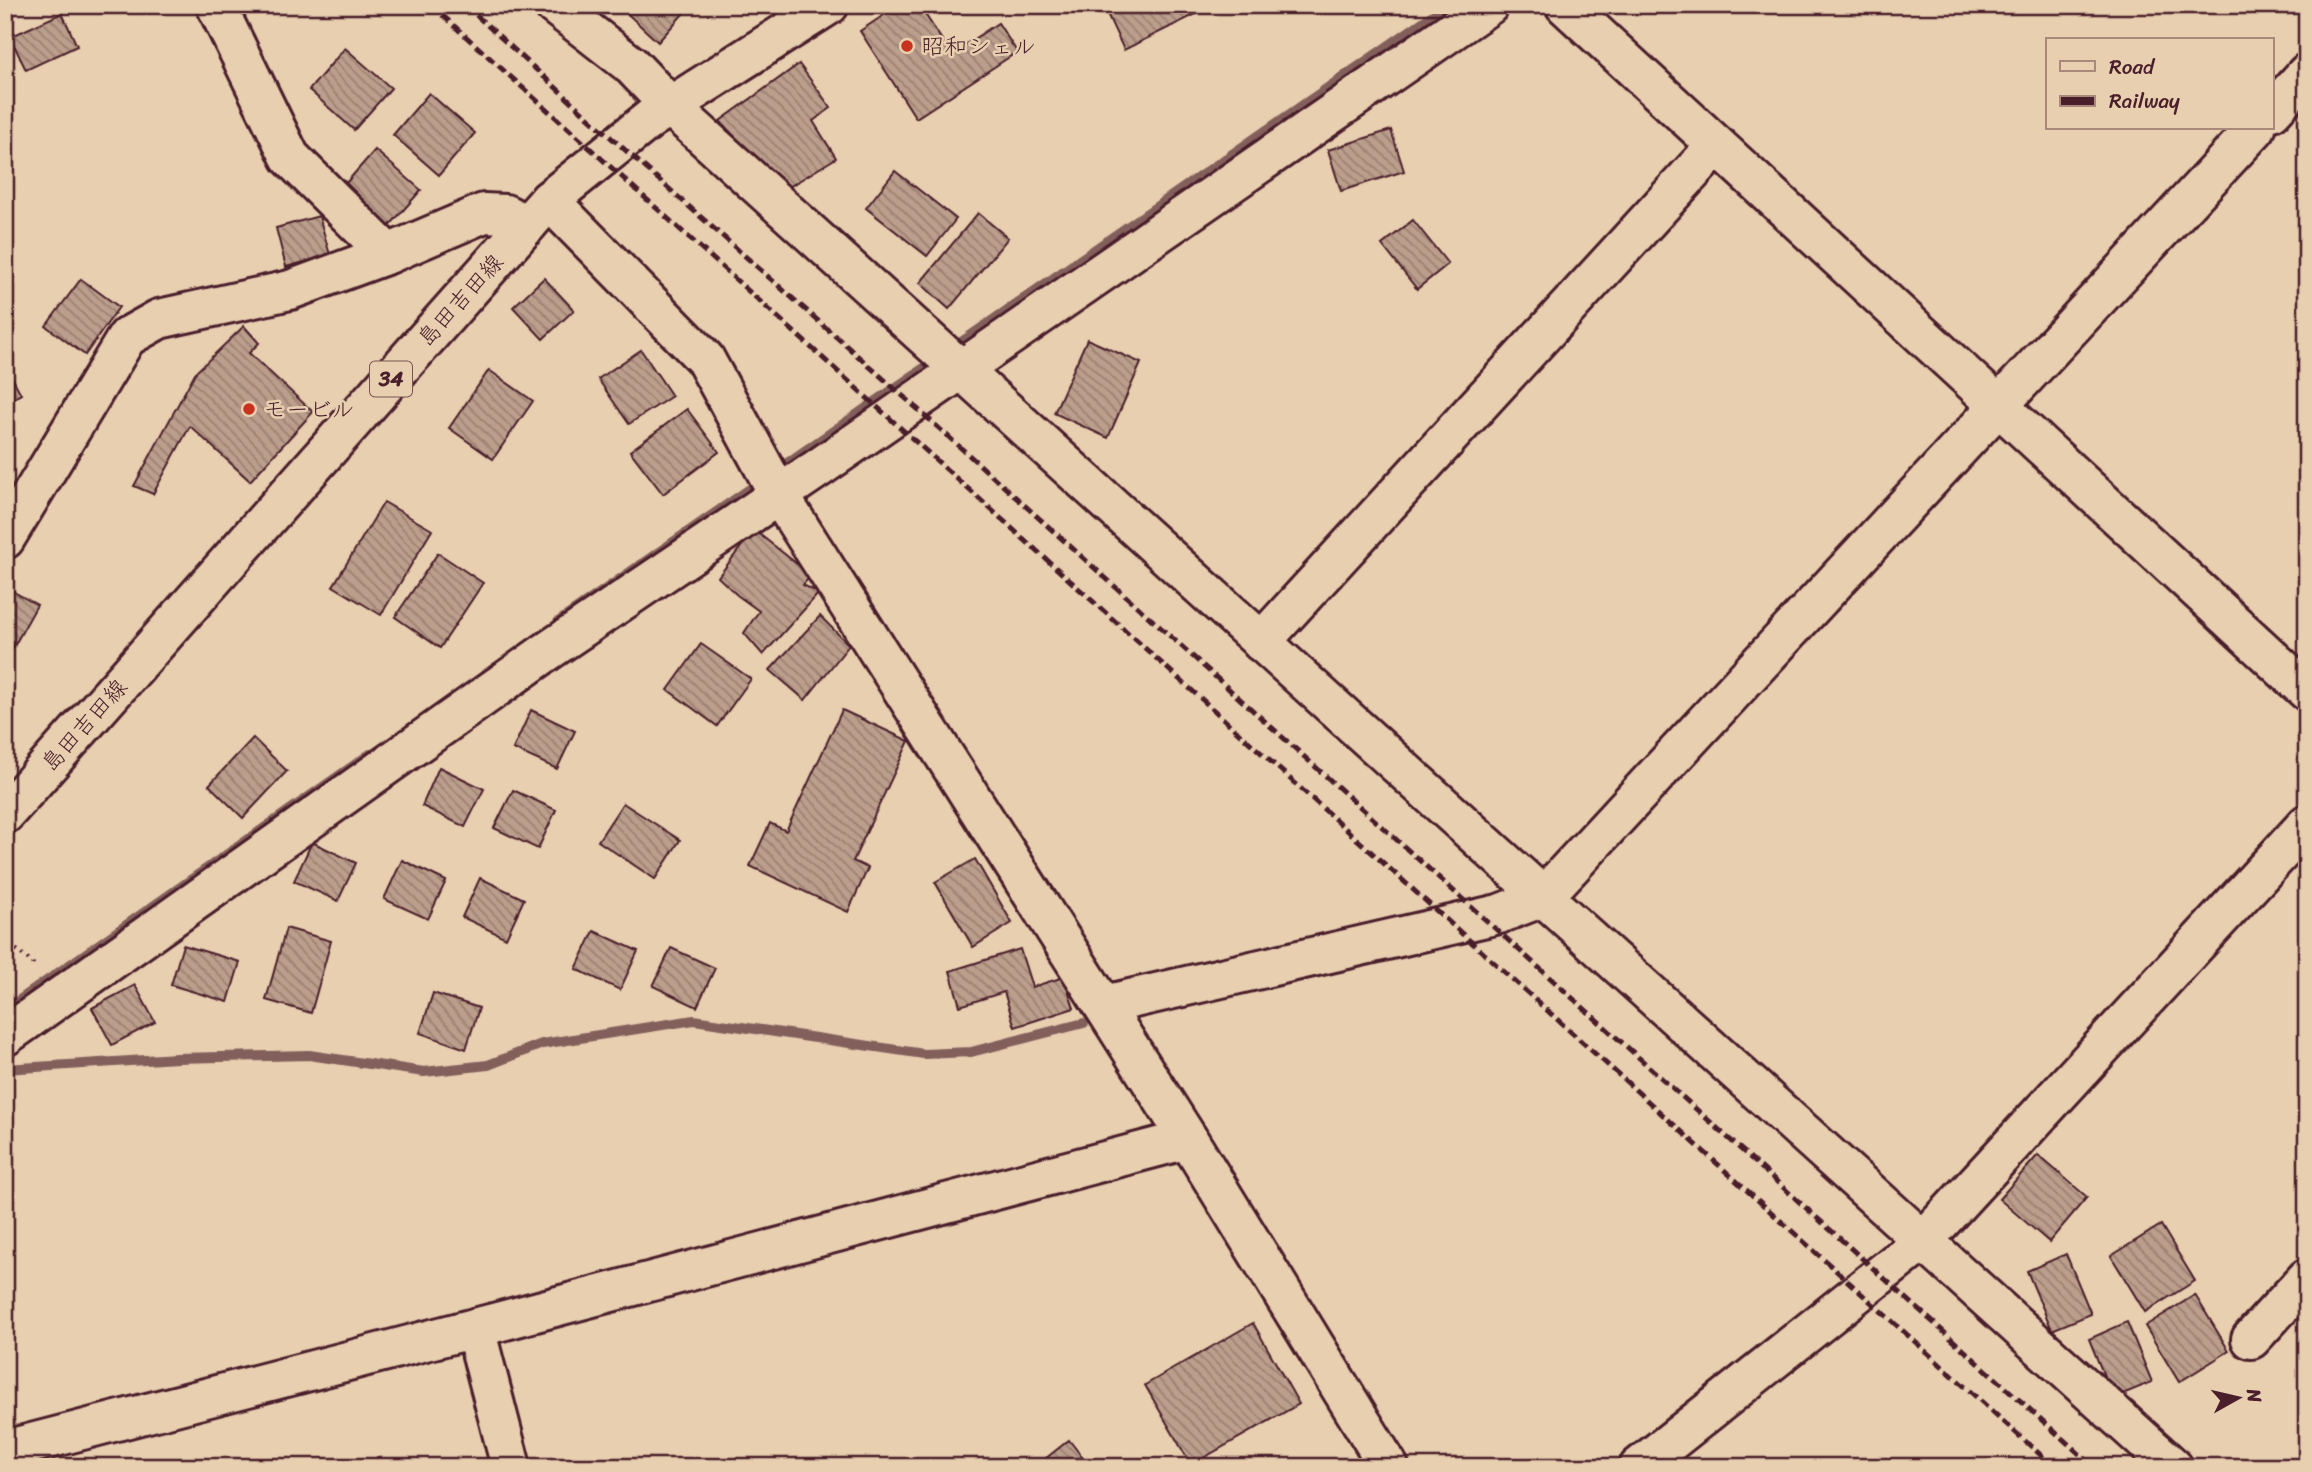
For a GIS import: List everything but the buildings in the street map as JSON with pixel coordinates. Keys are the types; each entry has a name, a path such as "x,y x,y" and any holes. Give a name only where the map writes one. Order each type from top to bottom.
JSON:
{"street":[{"path":"216,5 290,157 388,254"},
{"path":"554,5 631,65 670,106 2173,1467"},
{"name":"島田吉田線","path":"5,814 538,213 650,119 829,5"},
{"path":"5,1035 545,653 779,495 1489,5"},
{"path":"1564,5 2307,691"},
{"path":"2274,109 2307,73"},
{"path":"1104,1005 1499,914 1543,897 2254,130"},
{"path":"1261,642 1716,145"},
{"path":"5,539 127,337 159,319 290,290 388,254 484,213 538,213 705,359 779,495 1104,1005 1389,1467"},
{"path":"1639,1467 1923,1241 2307,824"},
{"path":"5,1450 1188,1139"},
{"path":"2251,1339 2307,1278"},
{"path":"475,1328 511,1467"}],"waterway":[{"path":"558,622 1447,5"},
{"path":"5,1010 370,754"},
{"path":"5,1069 177,1058 309,1055 424,1072 488,1065 542,1044 694,1020 924,1054 971,1052 1084,1023"}],"railway":[{"path":"431,5 2054,1467"},
{"path":"465,5 2094,1467"}],"place":[{"name":"昭和シェル","path":"907,46"},
{"name":"モービル","path":"249,409"}]}
